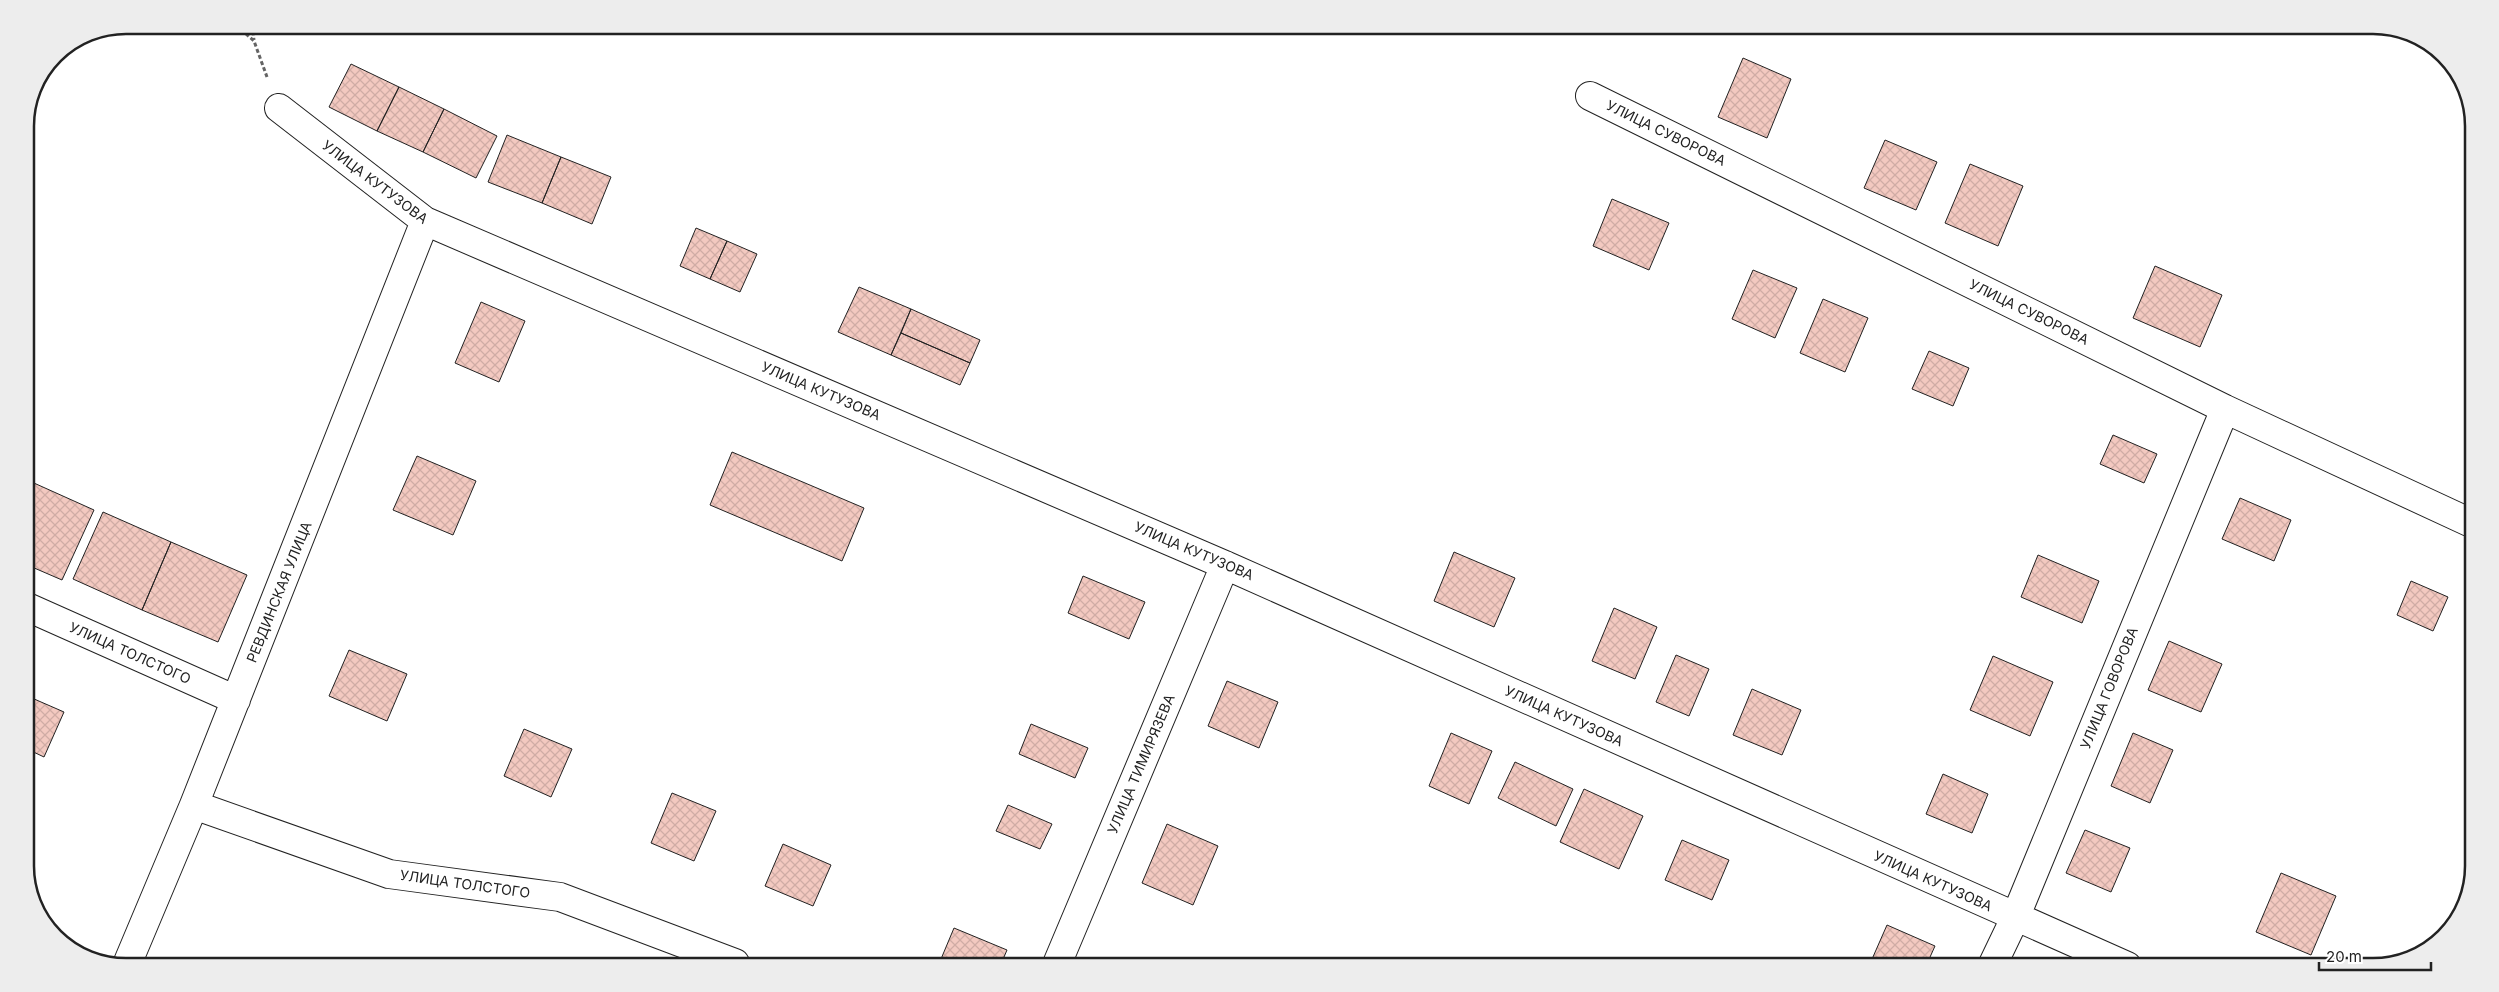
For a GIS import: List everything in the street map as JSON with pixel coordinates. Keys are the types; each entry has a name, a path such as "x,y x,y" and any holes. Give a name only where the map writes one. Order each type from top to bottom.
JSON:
{"street":[{"name":"УЛИЦА СУВОРОВА","path":"1590,96 2225,409 2465,519"},
{"name":"УЛИЦА КУТУЗОВА","path":"279,108 425,221 1225,565 2108,958"},
{"name":"РЕВДИНСКАЯ УЛИЦА","path":"130,958 194,805 425,221"},
{"name":"УЛИЦА ГОВОРОВА","path":"1996,958 2015,918 2225,409"},
{"name":"УЛИЦА ТИМИРЯЗЕВА","path":"1060,958 1225,565"},
{"name":"УЛИЦА ТОЛСТОГО","path":"34,610 236,700"},
{"name":"УЛИЦА ТОЛСТОГО","path":"194,805 389,874 560,897 722,958"}],"path":[{"path":"247,34 254,40"},
{"path":"253,34 279,108"}],"building":[{"path":"1743,58 1791,79 1767,138 1718,117"},
{"path":"351,64 399,87 377,131 329,107"},
{"path":"399,87 444,109 423,152 377,131"},
{"path":"444,109 497,136 476,178 423,152"},
{"path":"507,135 561,157 542,203 488,182"},
{"path":"1885,140 1937,162 1916,210 1864,188"},
{"path":"561,157 611,177 592,224 542,203"},
{"path":"1970,164 2023,186 1998,246 1945,223"},
{"path":"1612,199 1669,223 1649,270 1593,246"},
{"path":"696,228 727,241 710,279 680,266"},
{"path":"727,241 757,254 740,292 710,279"},
{"path":"2155,266 2222,295 2200,347 2133,318"},
{"path":"1753,270 1797,288 1775,338 1732,319"},
{"path":"859,287 911,309 891,355 838,332"},
{"path":"1823,299 1868,318 1845,372 1800,353"},
{"path":"481,302 525,321 499,382 455,363"},
{"path":"911,309 980,340 970,363 901,333"},
{"path":"901,333 970,363 960,385 891,355"},
{"path":"1929,351 1969,368 1953,406 1912,389"},
{"path":"2113,435 2157,454 2144,483 2100,464"},
{"path":"732,452 864,508 842,561 710,505"},
{"path":"417,456 476,481 453,535 393,510"},
{"path":"34,483 94,510 62,580 34,568"},
{"path":"2240,498 2291,520 2274,561 2222,539"},
{"path":"103,512 171,542 142,610 73,579"},
{"path":"171,542 247,575 218,642 142,610"},
{"path":"1454,552 1515,578 1494,627 1434,601"},
{"path":"2038,555 2099,581 2082,623 2021,597"},
{"path":"1083,576 1145,602 1129,639 1068,613"},
{"path":"2411,581 2448,597 2433,631 2397,615"},
{"path":"1614,608 1657,627 1635,679 1592,661"},
{"path":"2169,641 2222,664 2201,712 2148,690"},
{"path":"349,650 407,674 387,721 329,696"},
{"path":"1676,655 1709,669 1689,716 1656,702"},
{"path":"1993,656 2053,682 2030,736 1970,710"},
{"path":"1227,681 1278,702 1259,748 1208,726"},
{"path":"1752,689 1801,710 1782,755 1733,735"},
{"path":"34,699 64,712 44,757 34,752"},
{"path":"1031,724 1088,748 1075,778 1019,754"},
{"path":"524,729 572,749 551,797 504,776"},
{"path":"1451,733 1492,751 1469,804 1429,786"},
{"path":"2133,733 2173,750 2150,803 2111,786"},
{"path":"1515,762 1573,789 1556,826 1498,798"},
{"path":"1943,774 1988,794 1972,833 1926,814"},
{"path":"1584,789 1643,816 1619,869 1560,842"},
{"path":"672,793 716,811 694,861 651,843"},
{"path":"1008,805 1052,824 1040,849 996,831"},
{"path":"1167,824 1218,846 1193,905 1142,883"},
{"path":"2085,830 2130,848 2111,892 2066,873"},
{"path":"1682,840 1729,860 1712,900 1665,880"},
{"path":"783,844 831,865 813,906 765,886"},
{"path":"2281,873 2336,896 2311,955 2256,932"},
{"path":"1887,925 1935,946 1930,958 1873,958"},
{"path":"954,928 1007,950 1004,958 941,958"}]}
